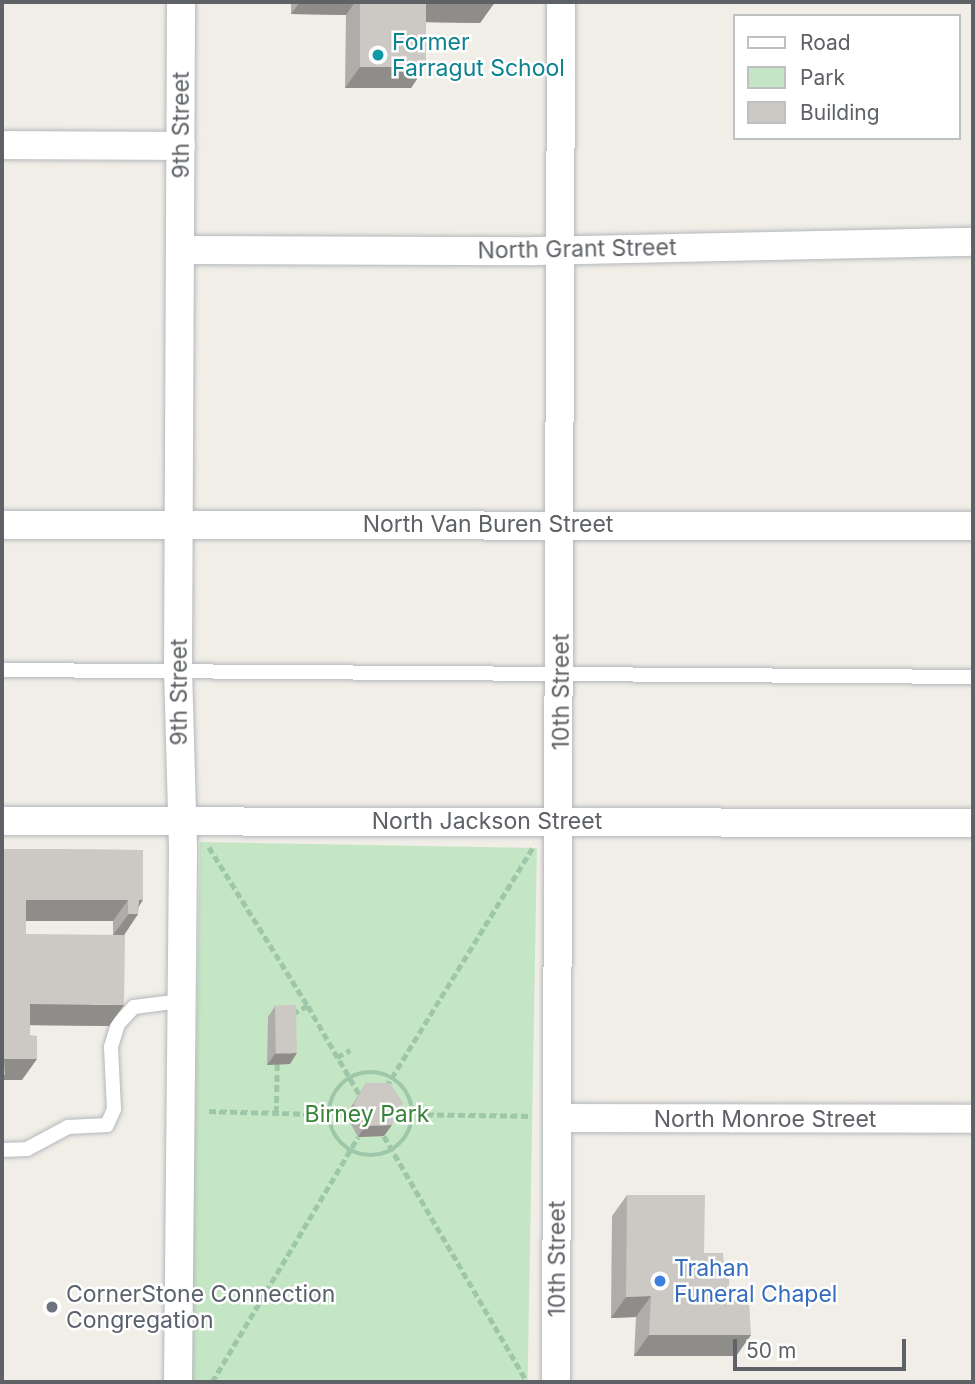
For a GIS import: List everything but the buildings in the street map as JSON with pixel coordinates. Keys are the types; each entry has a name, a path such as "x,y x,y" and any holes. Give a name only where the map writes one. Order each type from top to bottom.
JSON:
{"street":[{"name":"9th Street","path":"178,1382 181,2"},
{"name":"10th Street","path":"556,1382 544,1117 559,821 561,2"},
{"path":"2,145 181,146"},
{"name":"North Grant Street","path":"180,250 562,250 973,242"},
{"name":"North Van Buren Street","path":"2,524 973,526"},
{"name":"North Jackson Street","path":"2,821 973,823"},
{"name":"North Monroe Street","path":"544,1117 973,1119"}],"lane":[{"path":"2,670 973,677"},
{"path":"2,1150 27,1149 68,1127 107,1125 114,1109 111,1047 118,1024 134,1007 180,1001"}],"path":[{"path":"209,847 359,1094"},
{"path":"382,1094 533,847"},
{"path":"289,1016 308,1006"},
{"path":"337,1058 350,1050"},
{"path":"276,1113 277,1064"},
{"path":"375,1073 392,1078 407,1094 412,1115 407,1135 392,1150 367,1156 350,1150 335,1135 329,1114 337,1090 350,1078 375,1073"},
{"path":"209,1111 346,1115"},
{"path":"396,1114 544,1117"},
{"path":"384,1136 527,1382"},
{"path":"212,1382 358,1137"}],"green space":[{"name":"Birney Park","path":"200,842 537,848 528,1382 191,1382"}],"place":[{"name":"Former Farragut School","path":"378,55"},
{"name":"Trahan Funeral Chapel","path":"660,1281"},
{"name":"CornerStone Connection Congregation","path":"52,1307"}]}
